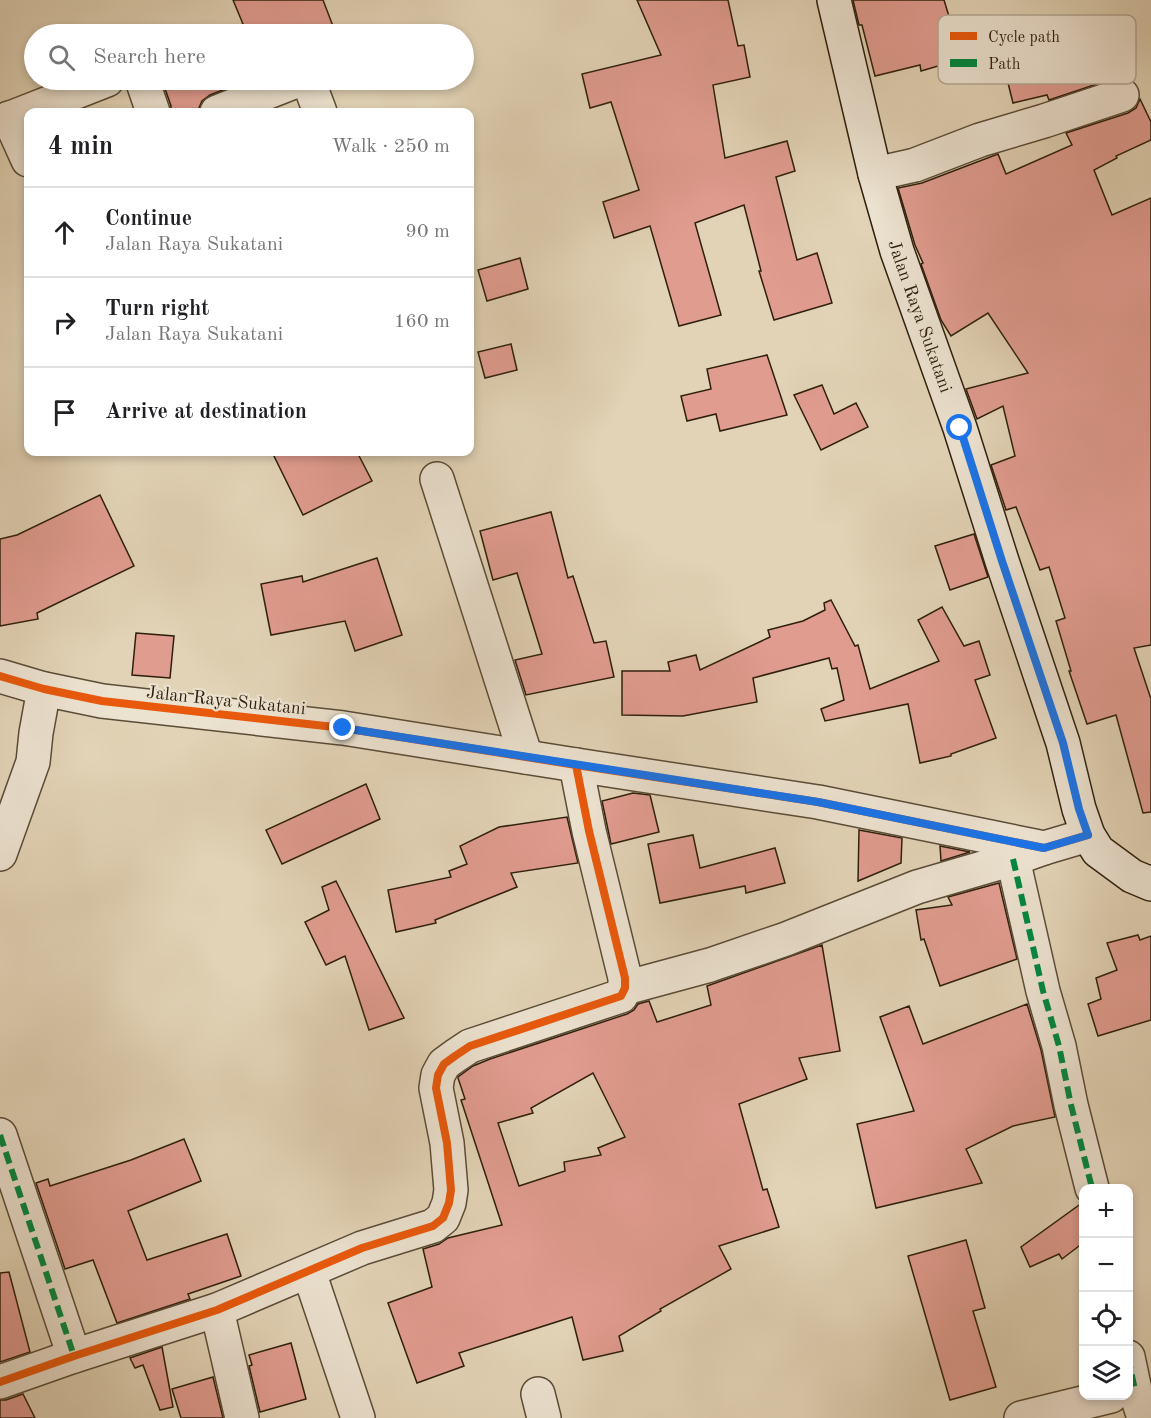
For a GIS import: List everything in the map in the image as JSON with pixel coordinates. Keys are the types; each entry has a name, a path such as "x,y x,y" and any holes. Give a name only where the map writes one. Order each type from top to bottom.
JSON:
{"street":[{"name":"Jalan Raya Sukatani","path":"834,0 875,174 897,251 960,428 1063,743 1079,809 1088,835 1098,851 1132,876 1151,884"},
{"path":"35,108 81,90"},
{"path":"145,90 152,108"},
{"path":"227,108 273,90"},
{"path":"312,90 318,108"},
{"path":"875,174 915,165 980,140 1122,95"},
{"path":"24,112 4,120 24,153"},
{"path":"437,479 526,757"},
{"name":"Jalan Raya Sukatani","path":"0,676 44,689 102,701 343,728 818,802 1044,848 1088,835"},
{"path":"0,854 33,762 44,689"},
{"path":"0,1382 218,1310 362,1248 433,1226 442,1218 449,1203 451,1190 447,1143 436,1088 438,1075 444,1064 470,1046 621,996 625,988 625,978 589,831 576,765"},
{"path":"625,988 721,961 786,939 916,887 1044,848"},
{"path":"1013,859 1091,1184"},
{"path":"0,1135 74,1356"},
{"path":"309,1272 358,1418"},
{"path":"218,1310 242,1418"},
{"path":"1021,1418 1124,1400"}],"building":[{"path":"233,0 323,0 332,24 243,24"},
{"path":"637,0 728,0 738,46 744,45 750,77 713,85 725,158 787,141 795,171 776,177 797,260 817,253 832,303 774,320 759,271 761,271 744,205 695,223 721,315 679,326 650,226 614,238 603,202 639,190 611,102 590,108 582,74 661,55"},
{"path":"853,0 944,0 949,15 938,15 938,66 921,71 920,65 875,76 862,25 859,25"},
{"path":"1008,84 1097,84 1049,100 1047,95 1013,103"},
{"path":"165,90 223,90 210,95 202,101 199,108 171,108"},
{"path":"1140,99 1151,122 1151,140 1116,156 1117,158 1094,170 1112,215 1151,198 1151,645 1134,648 1151,699 1151,812 1143,813 1116,715 1087,724 1069,671 1071,671 1056,621 1065,618 1049,567 1040,570 1016,507 1006,510 991,465 1015,456 1003,406 977,419 966,389 1028,373 988,313 951,336 941,320 898,188 922,183 998,154 1006,174 1072,145 1066,133 1128,113 1136,108"},
{"path":"520,258 528,289 487,301 478,270"},
{"path":"511,344 517,370 485,378 478,352"},
{"path":"767,355 787,415 720,431 716,414 687,421 681,396 711,389 707,369"},
{"path":"822,385 834,414 856,403 868,427 821,450 794,395"},
{"path":"274,456 359,456 372,481 303,515"},
{"path":"100,495 134,566 37,613 38,619 0,626 0,539 17,535"},
{"path":"551,512 568,578 573,576 594,643 606,641 614,677 526,695 515,660 542,654 517,573 493,580 480,531"},
{"path":"974,534 988,577 950,590 935,546"},
{"path":"377,558 402,635 355,651 345,621 271,635 261,584 302,576 303,582"},
{"path":"831,600 855,646 858,645 870,689 939,661 918,620 942,607 964,646 979,641 990,675 975,680 996,738 951,754 951,756 920,763 908,704 825,721 821,709 844,700 837,668 832,669 829,658 753,678 757,702 683,716 622,715 622,671 670,671 668,662 696,655 700,670 770,637 768,630 803,621 825,610 824,603"},
{"path":"136,633 174,636 170,678 132,675"},
{"path":"366,784 380,819 282,864 266,830"},
{"path":"633,793 650,795 659,832 611,844 602,801"},
{"path":"567,817 578,863 511,873 517,887 435,920 436,923 396,932 388,890 451,877 449,871 467,864 460,846 499,827"},
{"path":"859,830 902,838 901,863 858,881"},
{"path":"693,835 700,868 775,848 785,883 746,893 745,886 660,903 648,844"},
{"path":"940,846 970,852 941,861"},
{"path":"336,881 404,1018 369,1030 345,956 326,965 305,922 329,910 322,887"},
{"path":"999,883 1017,959 940,986 924,939 921,940 916,910 952,905 948,897"},
{"path":"1138,935 1140,940 1151,936 1151,1020 1098,1036 1088,1004 1101,999 1096,978 1117,970 1107,943"},
{"path":"822,945 840,1051 799,1058 807,1079 739,1104 763,1190 767,1189 779,1227 719,1246 731,1269 660,1309 661,1311 619,1336 623,1351 583,1360 572,1317 459,1353 464,1366 417,1383 388,1303 432,1287 423,1249 439,1244 448,1238 502,1225 461,1100 465,1099 458,1077 473,1066 490,1059 627,1014 638,1004 649,1001 657,1022 711,1005 707,986","holes":["593,1073 625,1137 598,1148 601,1155 564,1162 565,1171 519,1186 498,1123 533,1113 531,1108"]},
{"path":"1027,1004 1041,1050 1055,1117 1013,1126 966,1149 982,1183 876,1208 857,1124 914,1111 880,1017 909,1006 923,1044"},
{"path":"184,1139 201,1181 128,1211 147,1260 227,1234 241,1276 188,1294 190,1299 117,1323 93,1260 65,1269 36,1183 48,1179 50,1186 131,1160"},
{"path":"1079,1205 1079,1246 1062,1259 1059,1254 1030,1267 1021,1247"},
{"path":"966,1240 985,1308 973,1311 996,1387 950,1400 908,1256"},
{"path":"9,1272 30,1352 0,1362 0,1273"},
{"path":"291,1343 306,1399 260,1412 249,1366 252,1365 249,1355"},
{"path":"162,1347 173,1407 160,1410 143,1365 135,1368 130,1358"},
{"path":"213,1377 223,1418 181,1418 172,1389"},
{"path":"23,1394 35,1418 0,1418 0,1400"}],"marked path":[{"path":"1013,859 1091,1184"},
{"path":"0,1135 74,1356"},
{"path":"1133,1381 1135,1390"}],"cycle path":[{"path":"0,676 44,689 102,701 343,728 818,802 1044,848 1088,835"},
{"path":"0,1382 217,1310 362,1248 433,1226 443,1218 451,1190 447,1143 436,1088 438,1075 444,1064 470,1046 621,996 625,988 625,978 589,831 576,765"}],"route":[{"path":"343,728 818,802 1044,848 1088,835 1079,809 1063,743 960,428"}]}
